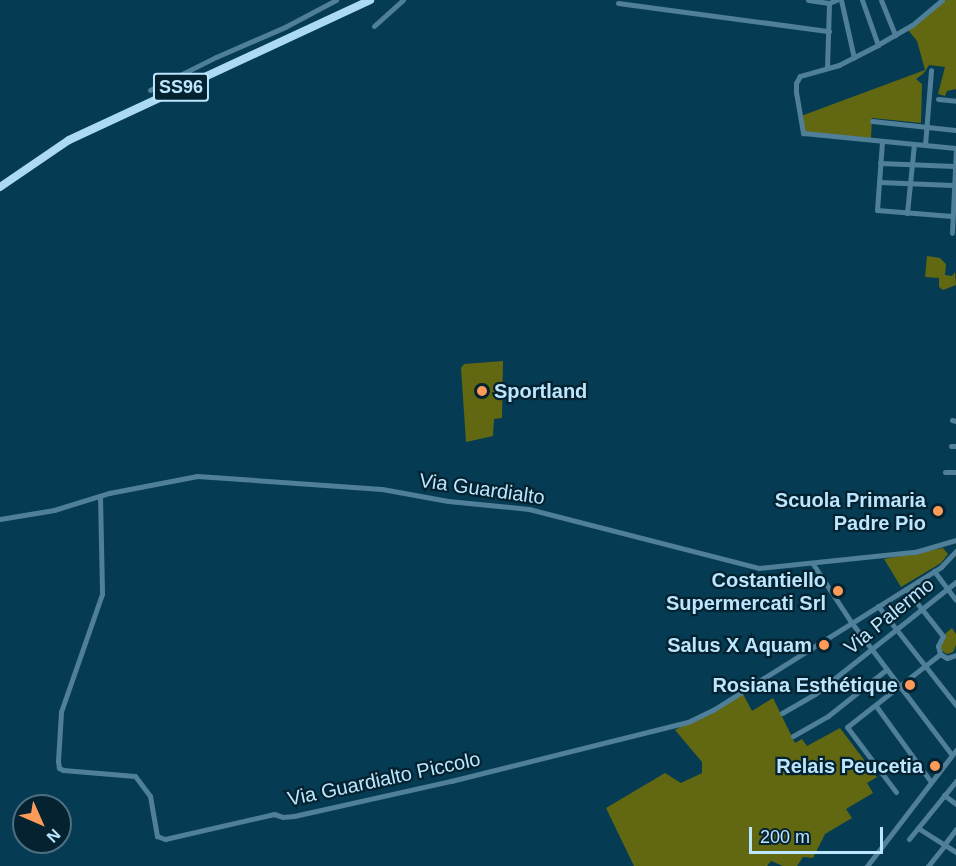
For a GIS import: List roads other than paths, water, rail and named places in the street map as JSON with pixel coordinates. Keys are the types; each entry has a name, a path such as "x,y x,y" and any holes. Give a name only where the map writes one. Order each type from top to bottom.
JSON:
{"highway":[{"name":"SS96","path":"0,187 69,140 370,0"}],"street":[{"path":"150,90 216,57 285,27 336,0"},
{"path":"374,26 403,0"},
{"path":"808,0 830,3 836,0"},
{"path":"841,0 854,58"},
{"path":"862,0 878,45"},
{"path":"881,0 895,35"},
{"path":"942,0 912,25 878,45 854,58 800,76 796,83 803,133 956,148 952,233"},
{"path":"618,3 829,31"},
{"path":"827,68 830,3"},
{"path":"925,145 924,126 931,70"},
{"path":"938,99 956,101"},
{"path":"872,121 956,130"},
{"path":"882,142 878,210 952,216"},
{"path":"907,213 914,144"},
{"path":"880,163 954,166"},
{"path":"879,182 953,186"},
{"path":"945,472 956,472"},
{"name":"Via Guardialto","path":"0,519 54,510 100,496 197,476 382,489 448,501 529,509 759,568 915,552 956,540"},
{"name":"Via Guardialto Piccolo","path":"100,496 102,594 61,712 59,768 135,776 150,796 157,836 165,839 274,814 284,817 294,816 451,781 679,725 713,710 934,571 954,553 944,544"},
{"path":"813,564 851,622 953,754 956,763"},
{"path":"934,571 956,600"},
{"name":"Via Palermo","path":"782,713 815,694 956,582"},
{"path":"906,589 943,636 938,646 940,654 947,658 956,655"},
{"path":"878,606 956,705"},
{"path":"896,792 847,727 940,654"},
{"path":"793,736 828,716 887,669"},
{"path":"876,706 931,782"},
{"path":"870,865 953,754"},
{"path":"909,839 956,781"},
{"path":"944,795 956,804"},
{"path":"918,828 956,852"},
{"path":"930,865 956,829"}],"place":[{"name":"Sportland","path":"482,391"},
{"name":"Scuola Primaria Padre Pio","path":"938,511"},
{"name":"Costantiello Supermercati Srl","path":"838,591"},
{"name":"Salus X Aquam","path":"824,645"},
{"name":"Rosiana Esthétique","path":"910,685"},
{"name":"Relais Peucetia","path":"935,766"}]}
